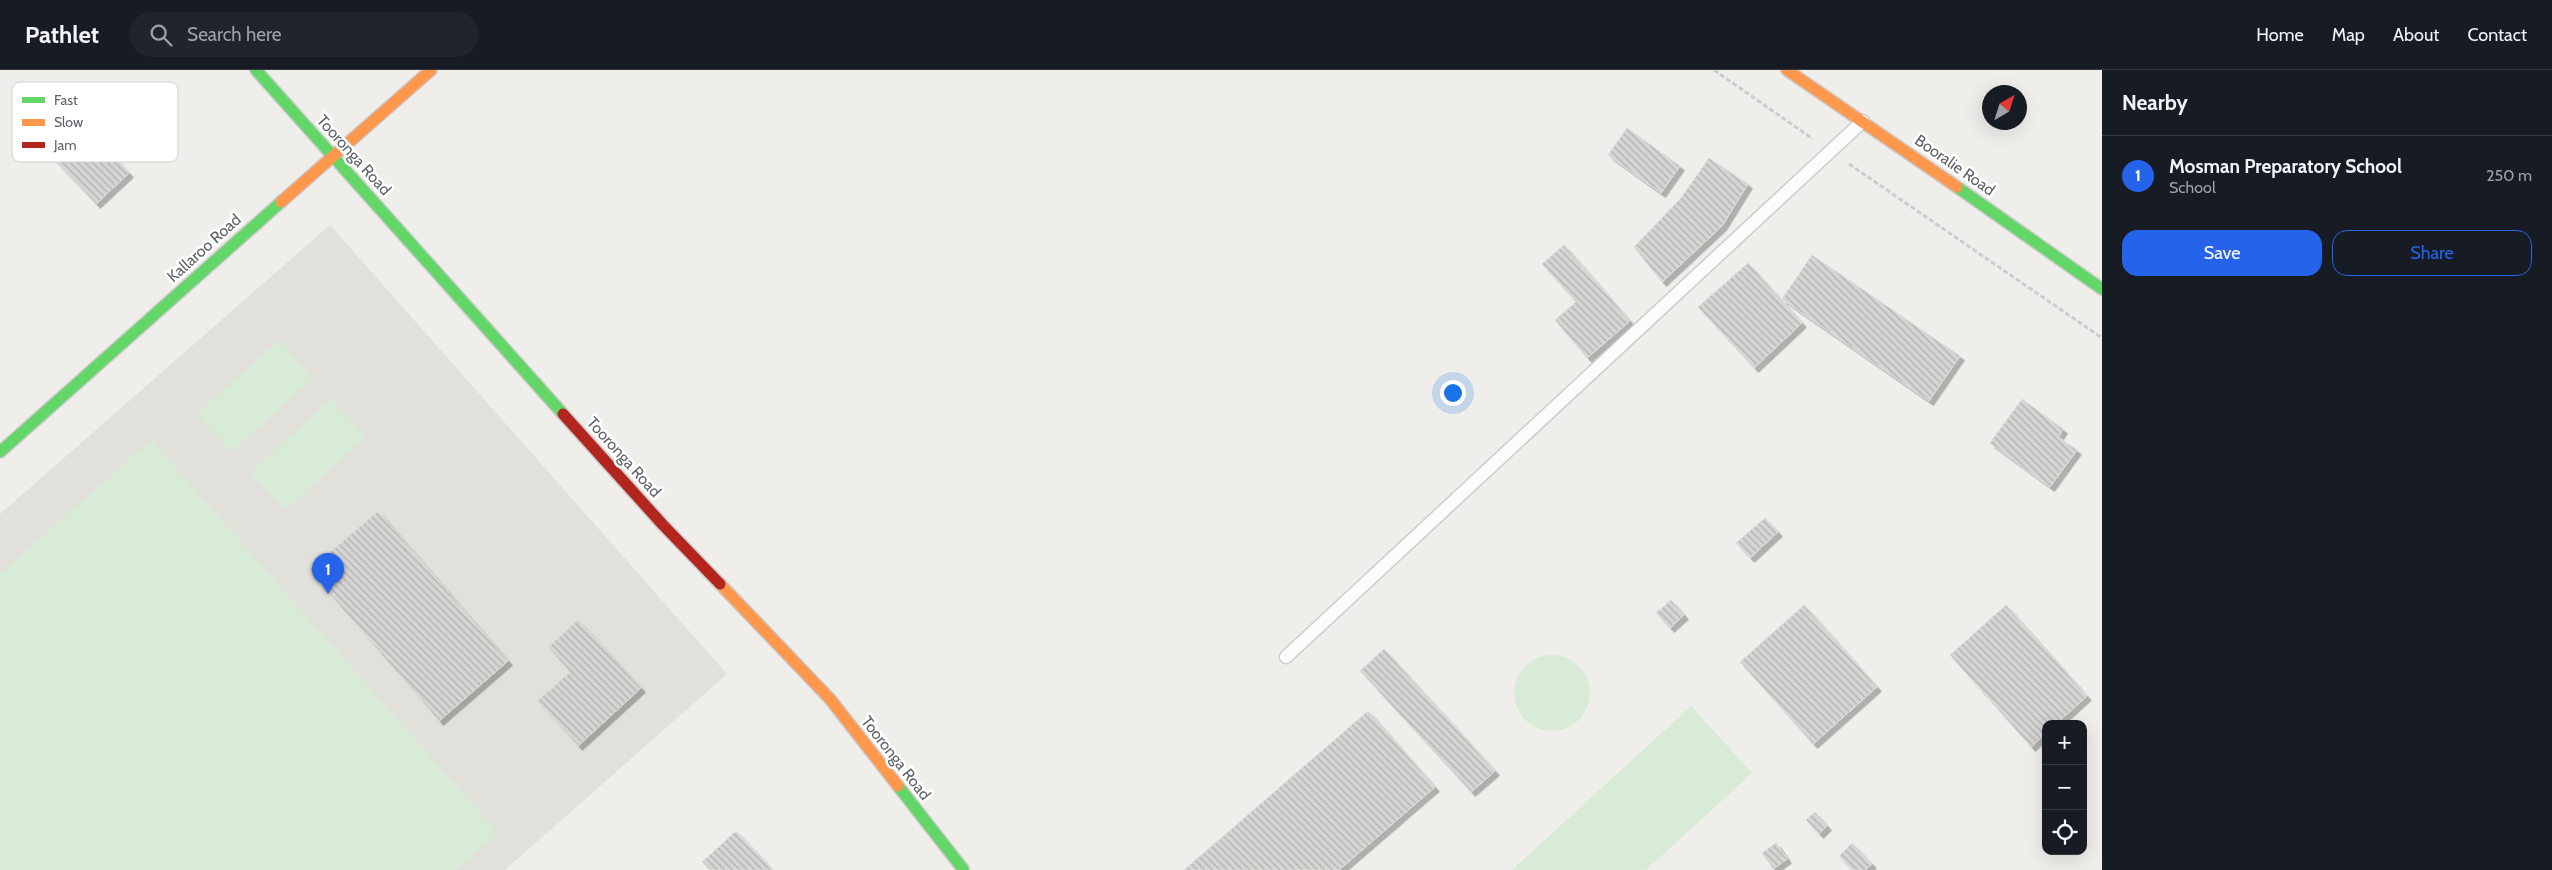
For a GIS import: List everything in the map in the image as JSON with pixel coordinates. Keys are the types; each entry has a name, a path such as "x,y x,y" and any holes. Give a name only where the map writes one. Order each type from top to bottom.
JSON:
{"street":[{"name":"Tooronga Road","path":"256,70 663,525 830,699 963,869"},
{"name":"Kallaroo Road","path":"0,452 431,70"},
{"name":"Booralie Road","path":"1787,70 1863,121 2102,289"}],"lane":[{"path":"1286,657 1863,121"}],"path":[{"path":"1714,70 2102,338"}],"shaded area":[{"path":"330,225 727,674 505,870 0,870 0,514"}],"green space":[{"path":"279,340 313,378 232,452 197,414"},
{"path":"331,399 366,437 285,510 250,473"},
{"path":"151,440 498,833 457,870 0,870 0,574"},
{"path":"1552,655 1567,658 1579,666 1587,678 1590,693 1587,708 1579,720 1567,728 1552,731 1537,728 1525,720 1517,708 1514,693 1517,678 1525,666 1537,658"},
{"path":"1691,706 1752,773 1646,870 1512,870"}],"building":[{"path":"1627,128 1680,166 1661,193 1608,155"},
{"path":"1709,158 1748,184 1722,226 1662,282 1634,247 1681,198"},
{"path":"56,162 119,162 129,173 96,204"},
{"path":"1564,245 1630,321 1587,358 1555,320 1576,302 1542,264"},
{"path":"1812,255 1960,356 1929,401 1782,299"},
{"path":"1748,263 1802,323 1754,368 1698,307"},
{"path":"2022,399 2063,429 2058,437 2077,450 2050,487 1990,443"},
{"path":"378,511 508,661 439,721 309,570"},
{"path":"1765,518 1778,532 1750,558 1736,543"},
{"path":"1671,600 1684,615 1670,628 1656,613"},
{"path":"1804,605 1877,687 1813,744 1740,662"},
{"path":"2006,605 2087,696 2060,720 2042,720 2042,737 2031,747 1950,655"},
{"path":"578,620 641,688 578,746 537,701 570,672 548,647"},
{"path":"1384,649 1495,771 1471,792 1360,671"},
{"path":"1368,711 1435,787 1339,870 1184,870"},
{"path":"1815,812 1827,826 1819,834 1806,820"},
{"path":"736,831 773,870 710,870 702,862"},
{"path":"1776,843 1787,859 1773,869 1762,853"},
{"path":"1852,843 1872,864 1865,870 1852,870 1839,856"}],"traffic: fast":[{"path":"256,70 563,414"},
{"path":"1957,187 2102,289"},
{"path":"0,452 281,202"},
{"path":"898,786 963,869"}],"traffic: slow":[{"path":"281,202 431,70"},
{"path":"1787,70 1957,187"},
{"path":"720,584 830,699 898,786"}],"traffic: jam":[{"path":"563,414 663,525 720,584"}],"place":[{"name":"Mosman Preparatory School","path":"328,594"}]}
